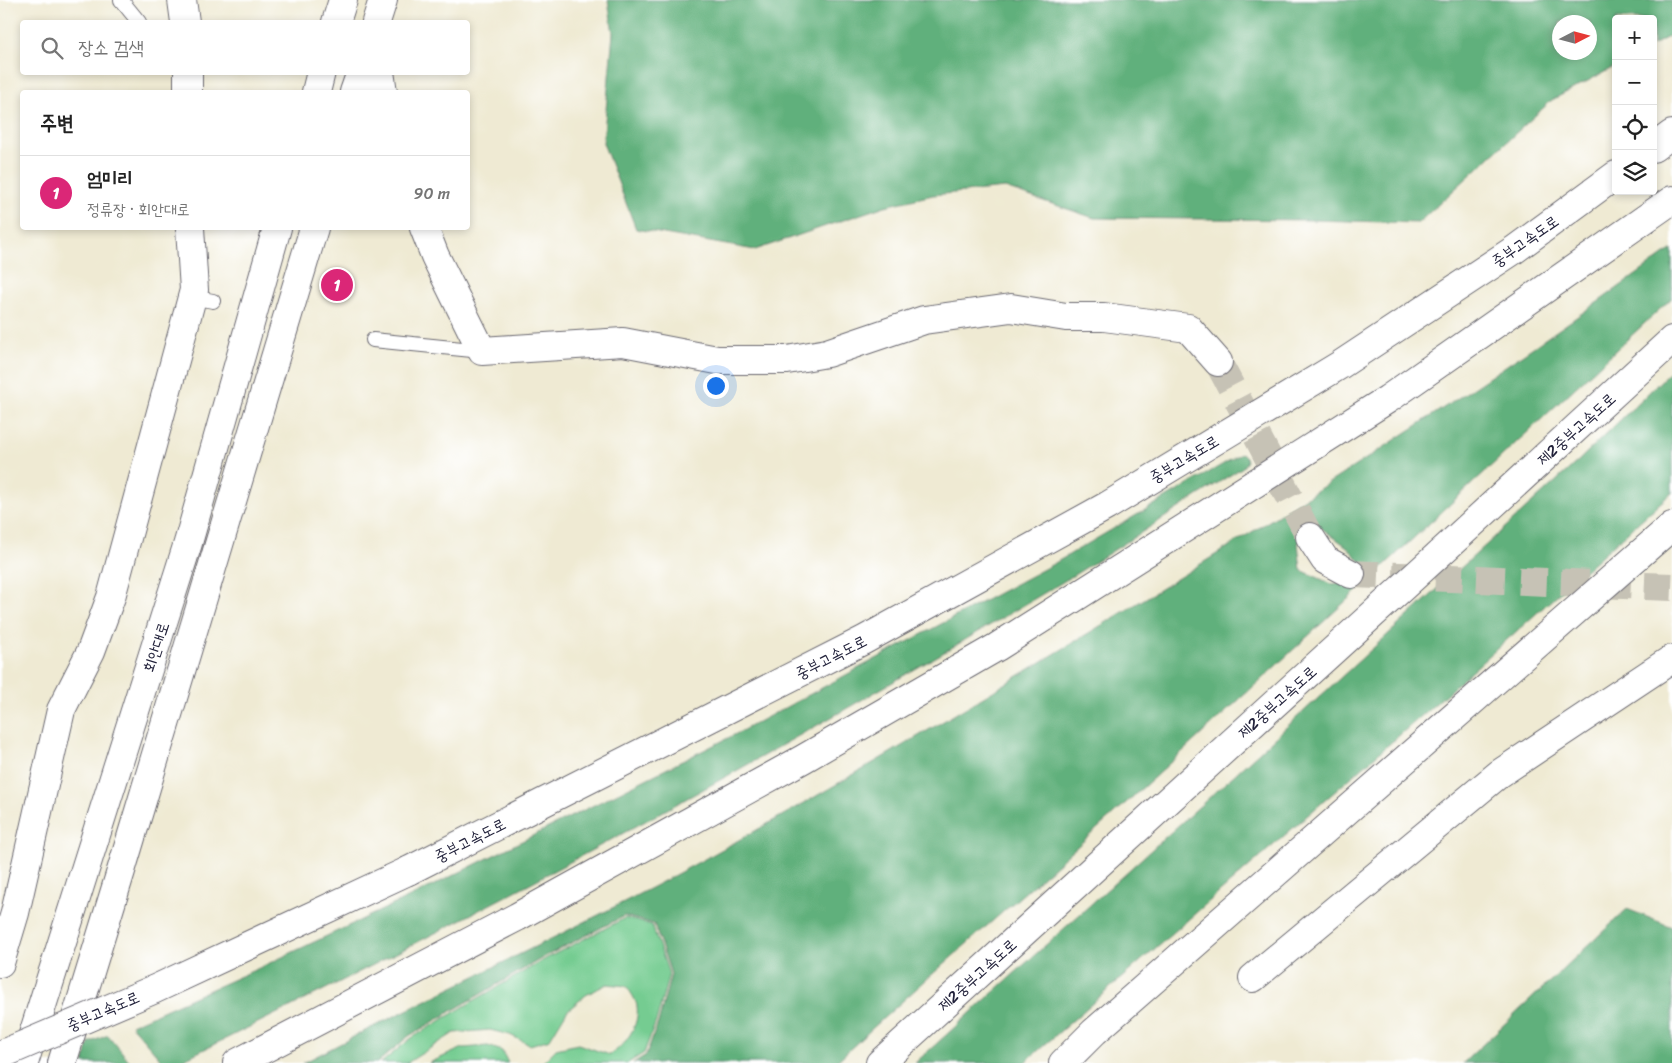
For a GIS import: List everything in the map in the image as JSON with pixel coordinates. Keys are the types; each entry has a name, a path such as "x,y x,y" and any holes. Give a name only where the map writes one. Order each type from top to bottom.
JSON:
{"main road":[{"path":"182,0 185,20"},
{"path":"337,20 343,0"},
{"path":"316,90 320,75"},
{"path":"355,90 359,75"},
{"path":"380,75 383,90"},
{"path":"1657,145 1672,134"},
{"name":"중부고속도로","path":"0,1055 154,989 408,871 864,640 1107,506 1340,366 1514,250 1612,178"},
{"path":"237,1063 525,913 804,759 997,647 1388,399 1672,200"},
{"path":"0,963 15,913 61,710 91,651 111,597 202,299 194,290 190,230"},
{"name":"회안대로","path":"24,1063 188,543 277,230"},
{"name":"회안대로","path":"62,1063 313,230"},
{"path":"425,230 435,256 482,351 623,342 718,360 787,360 827,353 924,320 1011,308 1066,317 1104,317 1188,328 1218,362"},
{"name":"제2중부고속도로","path":"880,1063 1672,340"},
{"path":"1063,1063 1094,1032 1672,526"},
{"path":"1310,537 1325,560 1351,574"},
{"path":"1254,978 1499,774 1672,659"}],"lane":[{"path":"121,0 137,20"},
{"path":"373,340 482,351"}],"green space":[{"path":"608,0 1672,0 1672,35 1657,43 1657,15 1612,15 1612,68 1552,100 1418,223 1094,218 1005,188 933,195 885,206 755,250 636,229 603,143 613,33"},
{"path":"1672,249 1672,298 1116,812 904,999 835,1063 633,1063 646,1055 659,1020 671,974 654,924 624,916 546,956 409,1036 377,1063 303,1063 660,883 846,779 1069,645 1299,502 1525,353","holes":["1321,528 1346,546 1362,563 1346,582 1332,584 1301,570 1298,543"]},
{"path":"1672,370 1672,493 1434,705 1024,1063 915,1063 1578,461"},
{"path":"1242,453 1247,461 1243,467 1084,569 953,647 624,833 401,951 176,1063 164,1063 131,1025 259,968 418,893 734,735 1055,563"},
{"path":"1627,909 1672,927 1672,1063 1463,1063"},
{"path":"625,918 652,925 669,974 657,1019 644,1053 628,1063 542,1063 556,1049 578,1044 610,1055 626,1040 636,1021 636,1004 626,986 607,984 586,995 567,1011 550,1039 530,1045 510,1035 490,1030 454,1033 407,1063 381,1063 410,1039 463,1007 547,958"},
{"path":"108,1035 131,1063 84,1063 89,1043"},
{"path":"488,1046 502,1051 508,1063 429,1063 463,1048"}],"tunnel":[{"path":"1218,362 1310,537"},
{"path":"1351,574 1672,587"}],"place":[{"name":"엄미리","path":"337,285"}]}
